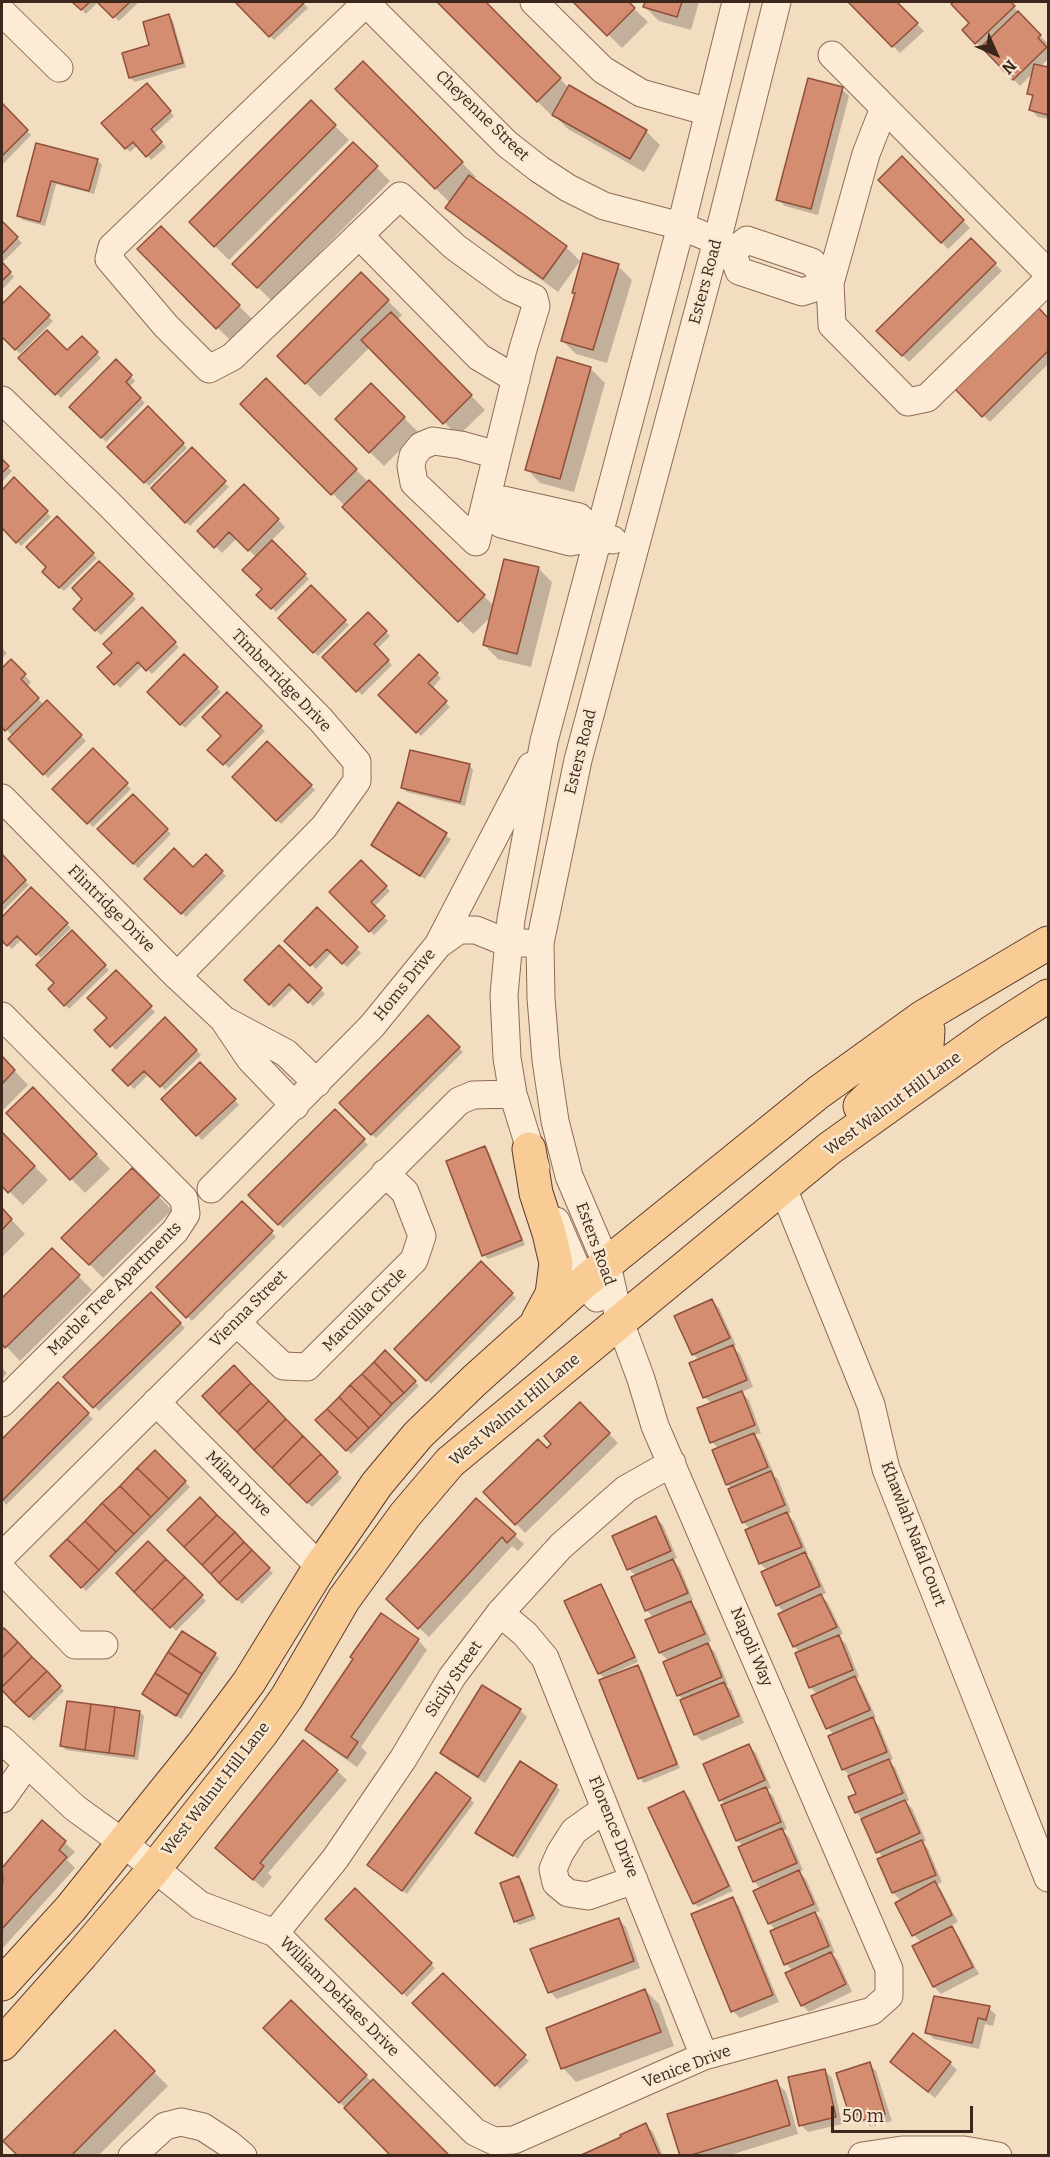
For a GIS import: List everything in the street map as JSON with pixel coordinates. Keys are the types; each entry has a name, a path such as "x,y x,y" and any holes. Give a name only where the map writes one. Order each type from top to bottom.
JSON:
{"main road":[{"path":"2,1984 71,1908 202,1745 249,1682 320,1566 377,1484 418,1435 595,1274 819,1092 923,1017 1048,943"},
{"name":"West Walnut Hill Lane","path":"2,2044 155,1868 261,1734 286,1697 344,1599 420,1497 450,1462 830,1148 992,1032 1048,996"},
{"path":"830,1148 853,1113 927,1046 928,1030 923,1017"},
{"path":"529,1149 536,1193 556,1263 552,1294 533,1328"}],"street":[{"path":"366,2 112,247 109,259 166,326 209,369 232,357 400,196 455,247 510,286 534,298 536,306 476,542 414,483 411,466 413,456 421,446 433,441 461,445 497,455"},
{"name":"Cheyenne Street","path":"366,2 507,144 539,169 568,188 604,206 681,226 724,246"},
{"path":"534,2 603,70 641,93 709,112"},
{"name":"Esters Road","path":"620,1322 595,1274 542,1187 529,1149 513,1094 507,1058 504,995 508,943 543,741 681,226 736,2"},
{"name":"Esters Road","path":"595,1274 555,1121 546,1060 541,998 540,943 578,760 634,546 724,246 777,2"},
{"path":"2,12 59,68"},
{"path":"832,55 1048,273"},
{"path":"884,108 866,154 830,284 832,325 908,402 927,398 1048,280"},
{"path":"359,235 479,357 516,379"},
{"path":"724,246 747,240 812,262 830,284"},
{"name":"Timberridge Drive","path":"2,399 109,504 321,720 357,762 357,781 324,827 177,976"},
{"path":"485,505 503,500 579,517 598,537 634,546"},
{"name":"Homs Drive","path":"211,1189 372,1026 438,945 543,741"},
{"name":"Flintridge Drive","path":"2,798 177,976 223,1019 250,1059 295,1106"},
{"path":"438,945 459,930 476,930 508,943 540,943"},
{"name":"Marble Tree Apartments","path":"2,1016 183,1199 186,1214 175,1231 2,1402"},
{"name":"Flintridge Drive","path":"223,1019 285,1053 317,1083"},
{"name":"Vienna Street","path":"2,1556 459,1101 473,1095 513,1094"},
{"name":"Marcillia Circle","path":"236,1322 283,1366 307,1368 414,1260 422,1236 405,1192 385,1173"},
{"name":"Khawlah Nafal Court","path":"783,1188 871,1405 886,1469 1042,1844 1048,1878"},
{"name":"Napoli Way","path":"620,1322 655,1426 889,1969"},
{"name":"Milan Drive","path":"156,1402 320,1566"},
{"name":"Sicily Street","path":"275,1933 335,1859 403,1759 452,1677 500,1613 561,1546 626,1489 672,1463"},
{"path":"2,1570 75,1645 104,1645"},
{"name":"Florence Drive","path":"500,1613 525,1635 545,1658 704,2056"},
{"name":"William DeHaes Drive","path":"2,1740 75,1808 122,1842 200,1905 275,1933 475,2132 494,2142"},
{"path":"2,1799 27,1764"},
{"path":"605,1809 574,1831 553,1869 555,1883 568,1893 588,1896 634,1880"},
{"name":"Venice Drive","path":"494,2142 514,2139 704,2056 873,2011 890,1996 889,1969"},
{"path":"132,2156 165,2126 181,2122 203,2127 230,2144 243,2156"},
{"path":"862,2156 902,2150 964,2150 998,2156"}],"building":[{"path":"72,2 90,2 81,10"},
{"path":"97,2 130,2 113,18"},
{"path":"235,2 305,2 269,37"},
{"path":"437,2 486,2 561,78 537,102"},
{"path":"573,2 629,2 635,8 607,36"},
{"path":"645,2 682,2 677,17 643,7"},
{"path":"848,2 897,2 918,23 892,47"},
{"path":"954,2 1011,2 1015,6 975,44 962,30 969,23 951,4"},
{"path":"1018,11 1041,35 1038,38 1047,47 1013,80 981,47"},
{"path":"169,14 183,63 129,78 122,53 149,45 143,22"},
{"path":"363,61 463,162 435,189 335,89"},
{"path":"1034,64 1048,67 1048,115 1029,110 1033,95 1027,94"},
{"path":"808,78 843,87 811,209 776,200"},
{"path":"147,83 171,111 151,129 162,142 146,157 133,142 125,149 101,123"},
{"path":"569,85 647,130 630,159 552,115"},
{"path":"311,100 336,125 214,247 189,222"},
{"path":"2,103 28,130 2,156"},
{"path":"353,142 378,166 257,288 232,264"},
{"path":"36,143 98,159 89,191 51,181 40,222 17,216"},
{"path":"902,156 964,220 941,243 878,180"},
{"path":"469,175 567,246 543,279 445,208"},
{"path":"2,221 18,237 2,254"},
{"path":"161,226 240,305 216,329 137,249"},
{"path":"971,238 996,263 902,356 876,331"},
{"path":"583,253 619,264 593,350 561,341 575,293 572,293"},
{"path":"2,262 11,272 2,281"},
{"path":"361,272 389,300 305,384 277,356"},
{"path":"20,286 50,315 15,350 2,337 2,304"},
{"path":"1038,307 1048,318 1048,351 982,417 955,389"},
{"path":"391,312 472,395 443,424 361,340"},
{"path":"47,330 67,350 82,336 98,352 55,395 18,358"},
{"path":"557,357 591,367 560,479 525,470"},
{"path":"116,359 132,375 126,382 141,398 101,438 69,407"},
{"path":"266,378 357,469 331,495 240,404"},
{"path":"371,383 405,417 369,453 335,419"},
{"path":"148,406 184,443 144,483 107,447"},
{"path":"192,447 226,481 185,523 151,488"},
{"path":"2,459 9,466 2,473"},
{"path":"14,477 48,511 16,543 2,528 2,490"},
{"path":"369,480 485,595 458,622 342,507"},
{"path":"244,484 279,519 248,551 229,532 214,548 197,531"},
{"path":"57,516 94,553 59,588 42,572 46,567 26,547"},
{"path":"272,540 306,574 271,609 256,595 262,589 242,570"},
{"path":"504,559 539,567 517,654 483,645"},
{"path":"99,561 133,594 95,631 73,609 82,599 72,588"},
{"path":"311,585 346,620 313,653 278,618"},
{"path":"142,607 176,642 146,671 138,662 114,685 97,667 112,653 103,644"},
{"path":"368,612 387,631 374,644 389,660 356,692 322,657"},
{"path":"184,654 218,687 180,725 147,692"},
{"path":"419,654 438,673 428,683 447,701 416,733 378,695"},
{"path":"11,659 26,674 21,679 39,698 5,731 2,727 2,668"},
{"path":"227,692 262,726 223,765 207,750 221,736 202,717"},
{"path":"47,700 82,735 43,775 8,739"},
{"path":"267,741 312,785 276,821 232,777"},
{"path":"93,748 128,783 87,824 52,789"},
{"path":"410,750 470,764 460,802 401,788"},
{"path":"133,794 168,829 133,864 97,829"},
{"path":"398,802 447,833 420,876 371,845"},
{"path":"174,848 193,867 206,854 223,871 181,914 144,879"},
{"path":"2,854 26,880 2,904"},
{"path":"361,860 387,886 371,902 385,916 369,932 329,892"},
{"path":"31,887 68,923 36,955 17,936 7,946 2,941 2,917"},
{"path":"317,907 358,947 342,964 327,949 310,966 284,941"},
{"path":"72,930 106,965 64,1006 48,989 54,983 36,965"},
{"path":"279,945 322,988 308,1003 289,984 269,1005 244,980"},
{"path":"116,970 152,1006 110,1047 94,1030 107,1018 87,998"},
{"path":"428,1015 460,1047 371,1135 339,1103"},
{"path":"165,1017 197,1050 160,1087 144,1071 128,1086 112,1070"},
{"path":"2,1056 15,1070 2,1084"},
{"path":"200,1062 236,1099 196,1136 161,1099"},
{"path":"33,1087 97,1154 70,1180 6,1113"},
{"path":"335,1109 365,1139 278,1225 248,1195"},
{"path":"2,1132 35,1166 8,1193 2,1186"},
{"path":"485,1146 522,1240 482,1256 446,1161"},
{"path":"132,1168 160,1195 89,1265 61,1238"},
{"path":"242,1201 273,1231 186,1318 156,1287"},
{"path":"2,1208 12,1219 2,1230"},
{"path":"52,1248 80,1275 5,1348 2,1344 2,1298"},
{"path":"481,1261 513,1293 426,1381 394,1349"},
{"path":"151,1292 181,1323 93,1408 63,1377"},
{"path":"712,1299 730,1338 692,1355 674,1316"},
{"path":"733,1345 747,1380 703,1398 689,1363"},
{"path":"385,1350 416,1381 404,1393 374,1362"},
{"path":"374,1362 404,1393 392,1404 362,1374"},
{"path":"234,1365 251,1383 219,1414 202,1396"},
{"path":"362,1374 392,1404 381,1416 350,1385"},
{"path":"58,1382 89,1413 2,1501 2,1439"},
{"path":"251,1383 269,1401 237,1432 219,1414"},
{"path":"350,1385 381,1416 369,1428 339,1397"},
{"path":"742,1391 755,1425 710,1443 697,1408"},
{"path":"339,1397 369,1428 358,1439 327,1409"},
{"path":"269,1401 286,1419 254,1450 237,1432"},
{"path":"580,1402 610,1433 515,1525 483,1492 538,1439 547,1448 551,1444 544,1436"},
{"path":"327,1409 358,1439 346,1451 315,1420"},
{"path":"286,1419 303,1436 272,1468 254,1450"},
{"path":"754,1433 768,1467 726,1485 712,1450"},
{"path":"303,1436 321,1454 289,1485 272,1468"},
{"path":"155,1450 186,1481 169,1499 137,1468"},
{"path":"321,1454 338,1472 307,1503 289,1485"},
{"path":"137,1468 169,1499 151,1517 120,1486"},
{"path":"771,1471 785,1505 742,1523 728,1489"},
{"path":"120,1486 151,1517 134,1534 102,1503"},
{"path":"200,1497 217,1515 184,1547 167,1530"},
{"path":"476,1498 516,1534 507,1543 502,1537 418,1629 386,1599"},
{"path":"102,1503 134,1534 116,1552 85,1521"},
{"path":"787,1512 802,1547 759,1564 745,1530"},
{"path":"217,1515 235,1532 202,1565 184,1547"},
{"path":"656,1516 671,1551 627,1570 612,1536"},
{"path":"85,1521 116,1552 99,1570 67,1539"},
{"path":"235,1532 244,1542 211,1574 202,1565"},
{"path":"67,1539 99,1570 81,1588 50,1556"},
{"path":"148,1541 166,1559 134,1592 116,1573"},
{"path":"244,1542 252,1550 219,1583 211,1574"},
{"path":"252,1550 270,1568 237,1600 219,1583"},
{"path":"805,1552 820,1586 776,1606 761,1572"},
{"path":"166,1559 185,1577 152,1610 134,1592"},
{"path":"673,1559 688,1593 645,1611 631,1577"},
{"path":"185,1577 203,1595 170,1628 152,1610"},
{"path":"601,1584 635,1657 598,1674 564,1601"},
{"path":"821,1594 837,1627 793,1647 778,1614"},
{"path":"691,1601 705,1634 659,1653 645,1620"},
{"path":"381,1613 419,1639 351,1737 358,1742 347,1758 305,1730 353,1659 350,1657"},
{"path":"4,1628 18,1642 2,1658 2,1630"},
{"path":"182,1631 216,1653 202,1674 168,1652"},
{"path":"839,1635 853,1670 809,1688 795,1653"},
{"path":"18,1642 32,1657 2,1687 2,1658"},
{"path":"708,1643 722,1677 677,1696 663,1662"},
{"path":"168,1652 202,1674 189,1695 155,1673"},
{"path":"32,1657 47,1671 14,1703 2,1687"},
{"path":"638,1665 677,1764 638,1779 599,1680"},
{"path":"47,1671 61,1686 29,1717 14,1703"},
{"path":"155,1673 189,1695 176,1716 142,1694"},
{"path":"855,1676 870,1710 826,1729 811,1696"},
{"path":"724,1682 739,1716 694,1735 680,1700"},
{"path":"482,1685 521,1709 478,1777 440,1753"},
{"path":"67,1701 91,1704 85,1750 60,1746"},
{"path":"91,1704 115,1707 109,1753 85,1750"},
{"path":"115,1707 140,1711 134,1756 109,1753"},
{"path":"873,1717 887,1752 842,1770 828,1736"},
{"path":"303,1740 338,1770 260,1863 264,1866 253,1880 215,1848"},
{"path":"749,1744 765,1780 719,1801 703,1764"},
{"path":"889,1759 903,1793 855,1813 848,1797 856,1794 848,1776"},
{"path":"520,1761 557,1785 513,1856 475,1833"},
{"path":"436,1772 471,1798 402,1891 367,1865"},
{"path":"766,1787 781,1822 736,1841 721,1805"},
{"path":"684,1791 729,1886 693,1904 648,1808"},
{"path":"905,1800 920,1833 876,1853 861,1819"},
{"path":"42,1820 66,1841 59,1850 67,1857 2,1929 2,1868"},
{"path":"782,1828 797,1863 753,1882 738,1847"},
{"path":"922,1840 936,1875 892,1893 877,1859"},
{"path":"799,1870 814,1904 768,1924 753,1891"},
{"path":"519,1876 533,1915 514,1922 500,1883"},
{"path":"935,1881 952,1915 912,1936 895,1903"},
{"path":"355,1888 432,1963 402,1994 325,1919"},
{"path":"733,1897 773,1995 731,2012 691,1914"},
{"path":"815,1912 829,1946 784,1965 770,1931"},
{"path":"619,1918 634,1961 548,1993 530,1949"},
{"path":"952,1926 973,1967 933,1987 912,1946"},
{"path":"831,1952 846,1984 801,2006 785,1973"},
{"path":"443,1973 526,2055 495,2086 412,2003"},
{"path":"645,1989 661,2032 561,2069 546,2028"},
{"path":"934,1996 990,2006 986,2020 978,2018 972,2043 925,2033"},
{"path":"291,2000 367,2075 339,2103 263,2028"},
{"path":"115,2030 155,2071 71,2156 18,2156 3,2141"},
{"path":"913,2033 951,2062 928,2092 890,2062"},
{"path":"870,2062 885,2114 863,2120 860,2113 850,2117 836,2073"},
{"path":"825,2069 836,2117 799,2126 788,2077"},
{"path":"373,2079 448,2154 447,2156 391,2156 344,2108"},
{"path":"777,2080 790,2125 688,2156 680,2156 667,2114"},
{"path":"646,2123 660,2156 579,2156 621,2137 620,2135"}]}
